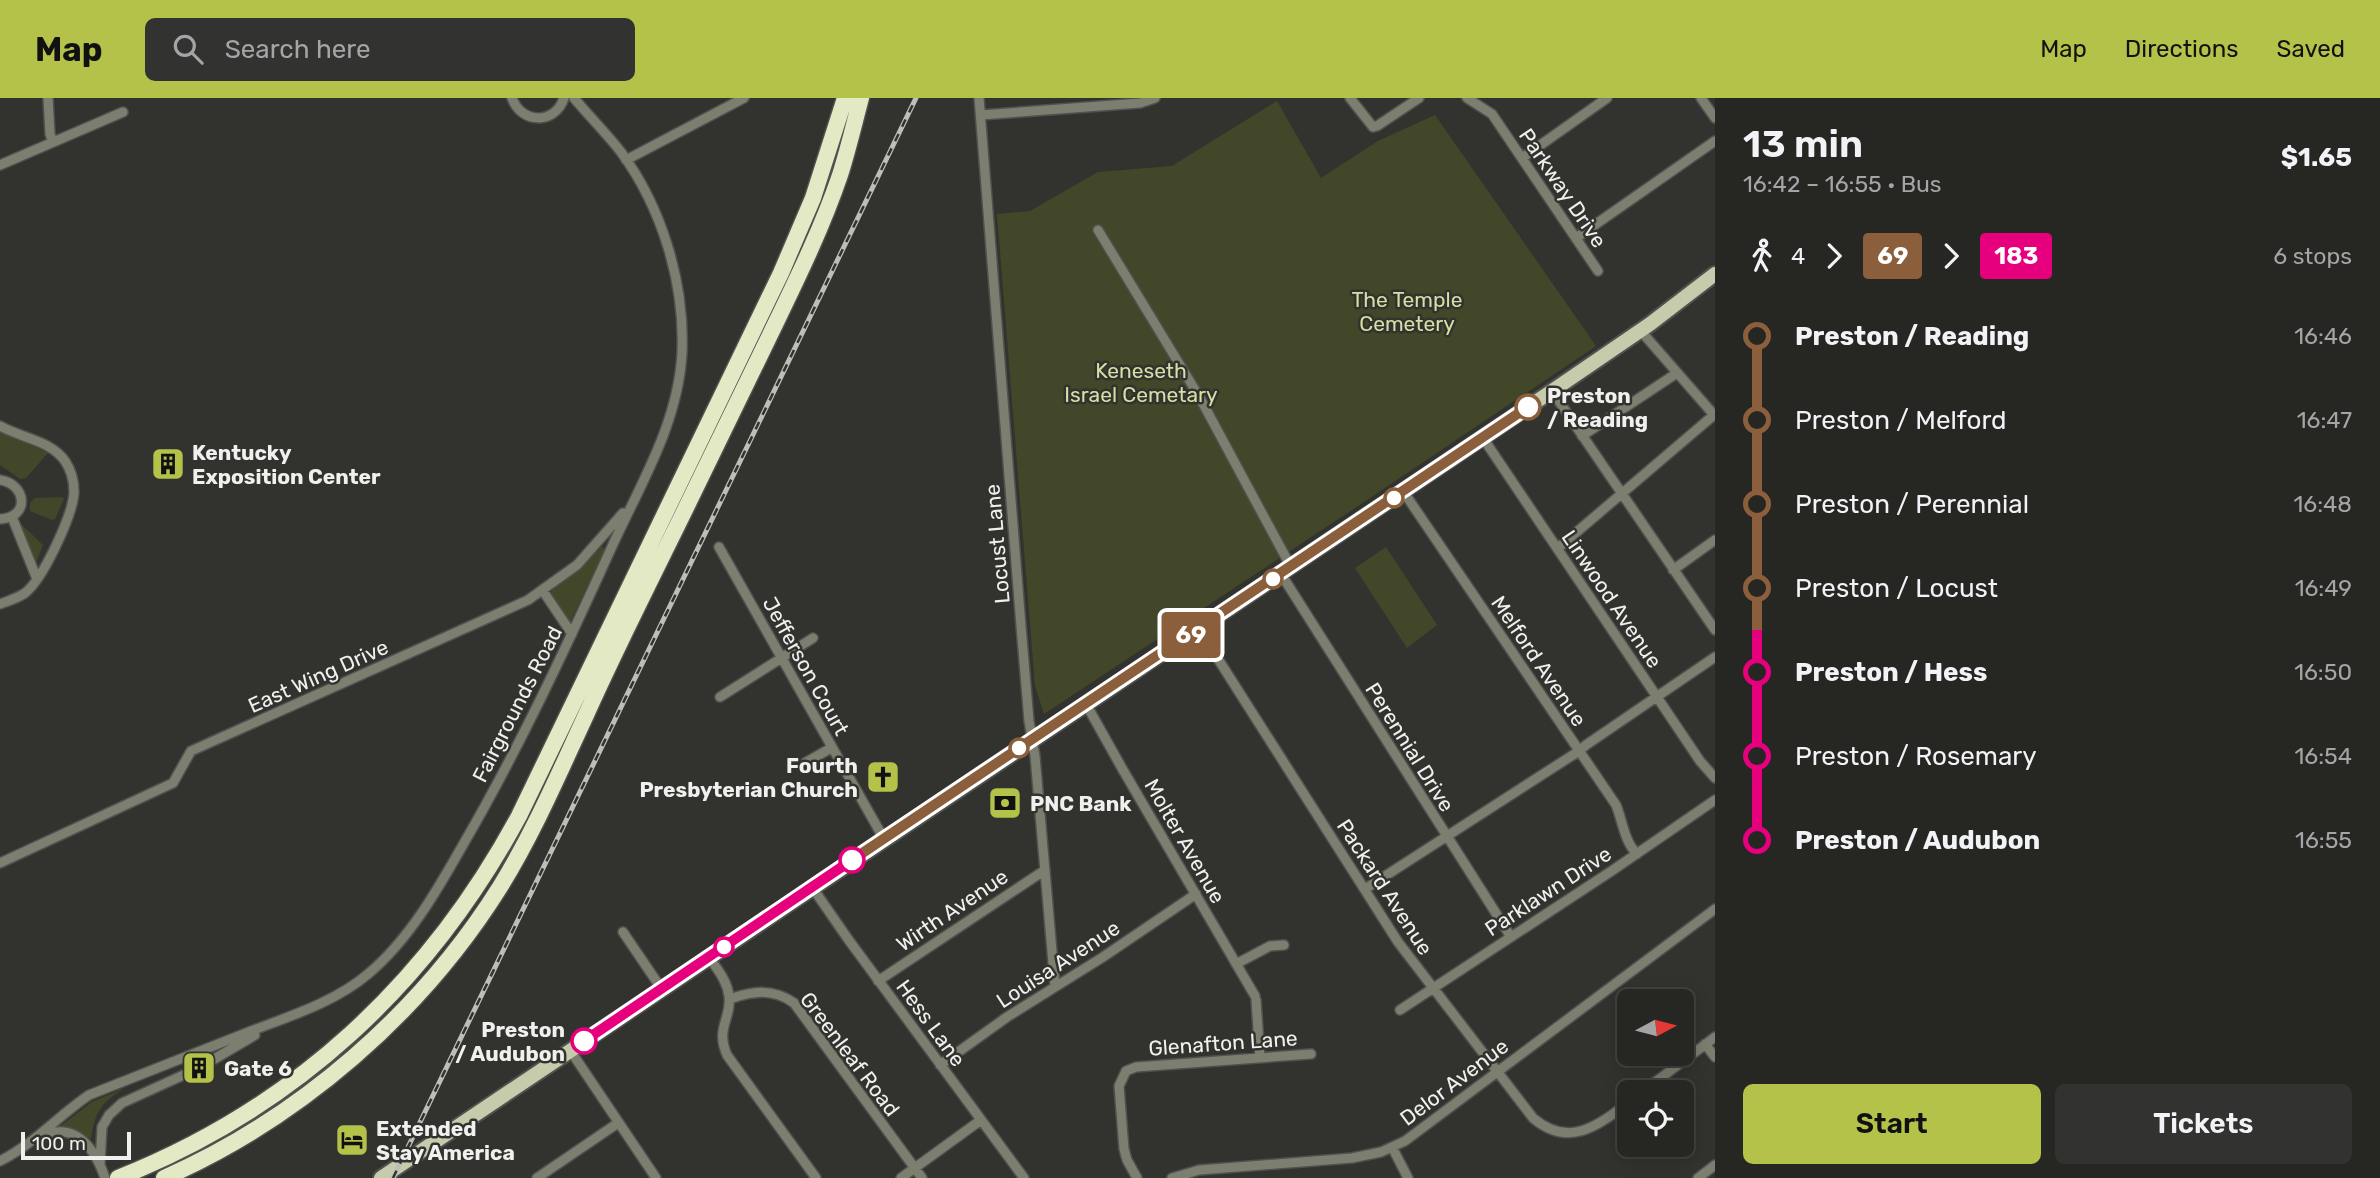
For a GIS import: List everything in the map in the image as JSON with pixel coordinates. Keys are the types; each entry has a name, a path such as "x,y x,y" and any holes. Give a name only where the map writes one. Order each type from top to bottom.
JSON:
{"highway":[{"path":"124,1176 165,1158 234,1121 268,1100 322,1059 394,993 466,904 519,816 781,273 813,198 845,98"},
{"path":"164,1178 252,1132 346,1063 401,1011 445,962 500,887 535,824 795,282 840,174 861,98"}],"main road":[{"path":"381,1178 1483,438 1640,330 1715,274"}],"street":[{"path":"48,98 53,142"},
{"path":"512,98 524,115 541,119 557,111 564,98"},
{"path":"574,98 592,118"},
{"path":"581,98 592,118"},
{"path":"626,160 744,98"},
{"name":"Locust Lane","path":"979,98 1021,626 1055,986"},
{"path":"981,115 1105,102 1140,103 1155,98"},
{"path":"1350,98 1373,127 1377,127 1419,98"},
{"name":"Parkway Drive","path":"1467,98 1492,114 1598,271"},
{"path":"1522,159 1607,98"},
{"path":"1700,98 1715,118"},
{"path":"0,165 123,112"},
{"name":"Fairgrounds Road","path":"0,1161 32,1142 89,1095 280,1020 344,991 366,976 393,949 444,877 485,807 572,634 635,495 657,454 679,377 681,330 674,271 663,232 648,196 626,160 592,118"},
{"path":"1576,238 1715,141"},
{"name":"Perennial Drive","path":"1098,230 1200,398 1286,570 1446,838 1511,937"},
{"path":"1558,548 1715,415 1640,330"},
{"path":"1583,436 1677,373"},
{"path":"1552,391 1715,630"},
{"path":"0,426 51,447 65,461 72,478 74,495 45,568 24,594 0,604"},
{"name":"Linwood Avenue","path":"1483,438 1699,761 1715,778"},
{"path":"0,480 13,485 19,492 21,505 12,517 0,519"},
{"name":"Melford Avenue","path":"1403,491 1616,806 1627,839 1637,854"},
{"name":"East Wing Drive","path":"0,863 173,783 191,751 461,631 543,591 565,576 595,547 635,495"},
{"path":"12,517 37,579"},
{"path":"1673,570 1715,540"},
{"name":"Jefferson Court","path":"719,547 884,839"},
{"path":"543,591 572,634"},
{"name":"Packard Avenue","path":"1199,629 1398,942 1533,1118 1550,1129 1572,1133 1593,1128 1617,1111"},
{"path":"720,697 813,638"},
{"path":"1365,889 1580,751 1715,657"},
{"name":"Molter Avenue","path":"1086,704 1256,998 1260,1058"},
{"path":"805,763 831,748"},
{"name":"Parklawn Drive","path":"1400,1010 1715,800"},
{"name":"Wirth Avenue","path":"878,981 1045,870"},
{"name":"Hess Lane","path":"812,887 1024,1178"},
{"name":"Louisa Avenue","path":"940,1065 1007,1017 1196,894"},
{"name":"Delor Avenue","path":"1172,1178 1211,1169 1352,1158 1392,1147 1416,1135 1715,909"},
{"path":"623,932 661,989"},
{"path":"1236,964 1270,946 1284,945"},
{"path":"709,957 725,981 730,999 722,1033 727,1055 816,1178"},
{"name":"Greenleaf Road","path":"730,999 749,993 768,992 794,1003 922,1178"},
{"path":"100,1164 102,1126 122,1103 199,1068 280,1020"},
{"path":"1658,1080 1715,1037"},
{"path":"1705,1044 1715,1057"},
{"path":"570,1050 656,1178"},
{"name":"Glenafton Lane","path":"1137,1178 1126,1160 1124,1149 1119,1086 1126,1070 1136,1067 1311,1054"},
{"path":"901,1178 981,1120"},
{"path":"537,1178 618,1123"},
{"path":"32,1142 56,1132 80,1138 100,1164 105,1178"},
{"path":"1392,1147 1408,1178"},
{"path":"1698,1178 1715,1165"}],"green space":[{"path":"1277,101 1321,178 1378,141 1435,115 1596,346 1044,714 1035,686 997,214 1030,211 1098,172 1172,166"},
{"path":"0,430 48,453 26,478 20,479 0,465"},
{"path":"35,498 64,499 55,519 30,511 30,503"},
{"path":"21,524 43,545 36,563 22,528"},
{"path":"602,547 605,549 570,622 567,621 551,596 552,590"},
{"path":"1386,547 1437,625 1407,648 1355,568"},
{"path":"125,1088 100,1109 91,1139 71,1129 58,1128 92,1102"}],"railway":[{"path":"393,1178 916,98"}],"bus line":[{"name":"69","path":"852,860 1528,407"},
{"name":"183","path":"584,1041 852,860"}],"place":[{"name":"Preston / Reading","path":"1528,407"},
{"name":"Kentucky Exposition Center","path":"168,464"},
{"name":"Fourth Presbyterian Church","path":"883,777"},
{"name":"PNC Bank","path":"1005,803"},
{"name":"Preston / Audubon","path":"584,1041"},
{"name":"Gate 6","path":"199,1068"},
{"name":"Extended Stay America","path":"352,1140"}],"park label":[{"name":"The Temple Cemetery","path":"1407,311"},
{"name":"Keneseth Israel Cemetary","path":"1141,382"}]}
